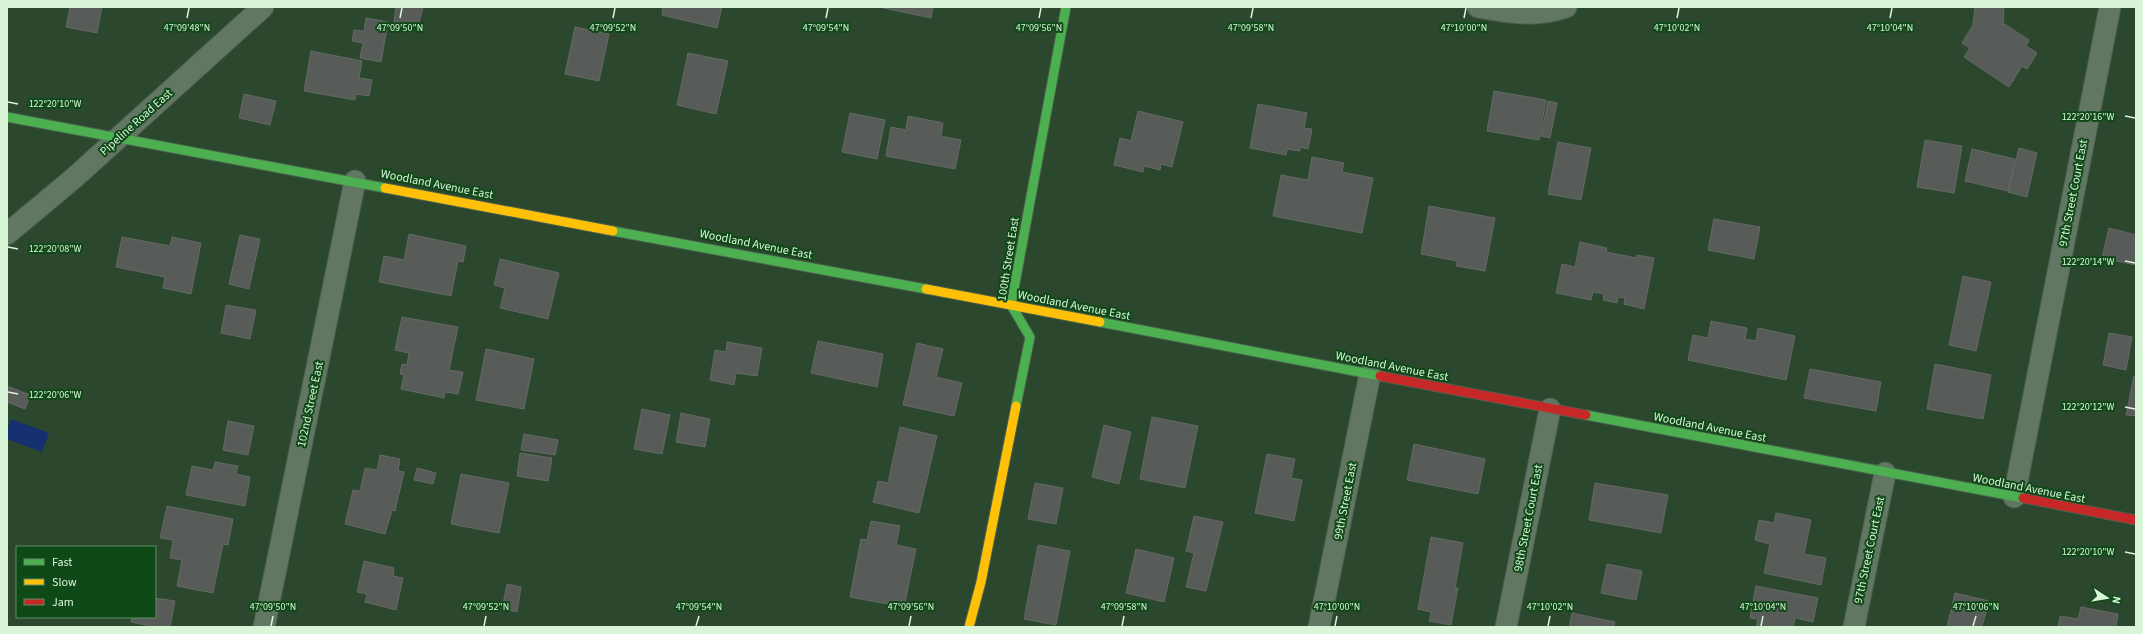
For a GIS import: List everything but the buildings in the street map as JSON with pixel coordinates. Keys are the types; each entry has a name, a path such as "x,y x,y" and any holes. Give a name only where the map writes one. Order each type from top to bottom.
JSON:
{"street":[{"name":"Pipeline Road East","path":"7,234 74,178 263,7"},
{"name":"100th Street East","path":"969,627 981,582 1030,336 1028,329 1015,314 1011,305 1066,7"},
{"path":"1478,7 1530,14 1550,12 1566,7"},
{"name":"97th Street Court East","path":"2014,497 2110,7"},
{"name":"Woodland Avenue East","path":"7,117 117,139 355,181 1011,305 2136,520"},
{"name":"102nd Street East","path":"264,627 355,181"},
{"name":"99th Street East","path":"1319,627 1370,374"},
{"name":"98th Street Court East","path":"1506,627 1550,409"},
{"name":"97th Street Court East","path":"1854,627 1885,473"}],"water":[{"path":"11,419 49,433 42,452 7,439 7,430"}],"traffic: fast":[{"path":"1016,406 1030,337 1011,305 1066,7"},
{"path":"7,117 385,188"},
{"path":"613,231 926,289"},
{"path":"1100,322 1380,376"},
{"path":"1586,415 2023,498"}],"traffic: slow":[{"path":"385,188 613,231"},
{"path":"926,289 1100,322"},
{"path":"969,627 981,582 1016,406"}],"traffic: jam":[{"path":"1380,376 1586,415"},
{"path":"2023,498 2136,520"}]}
